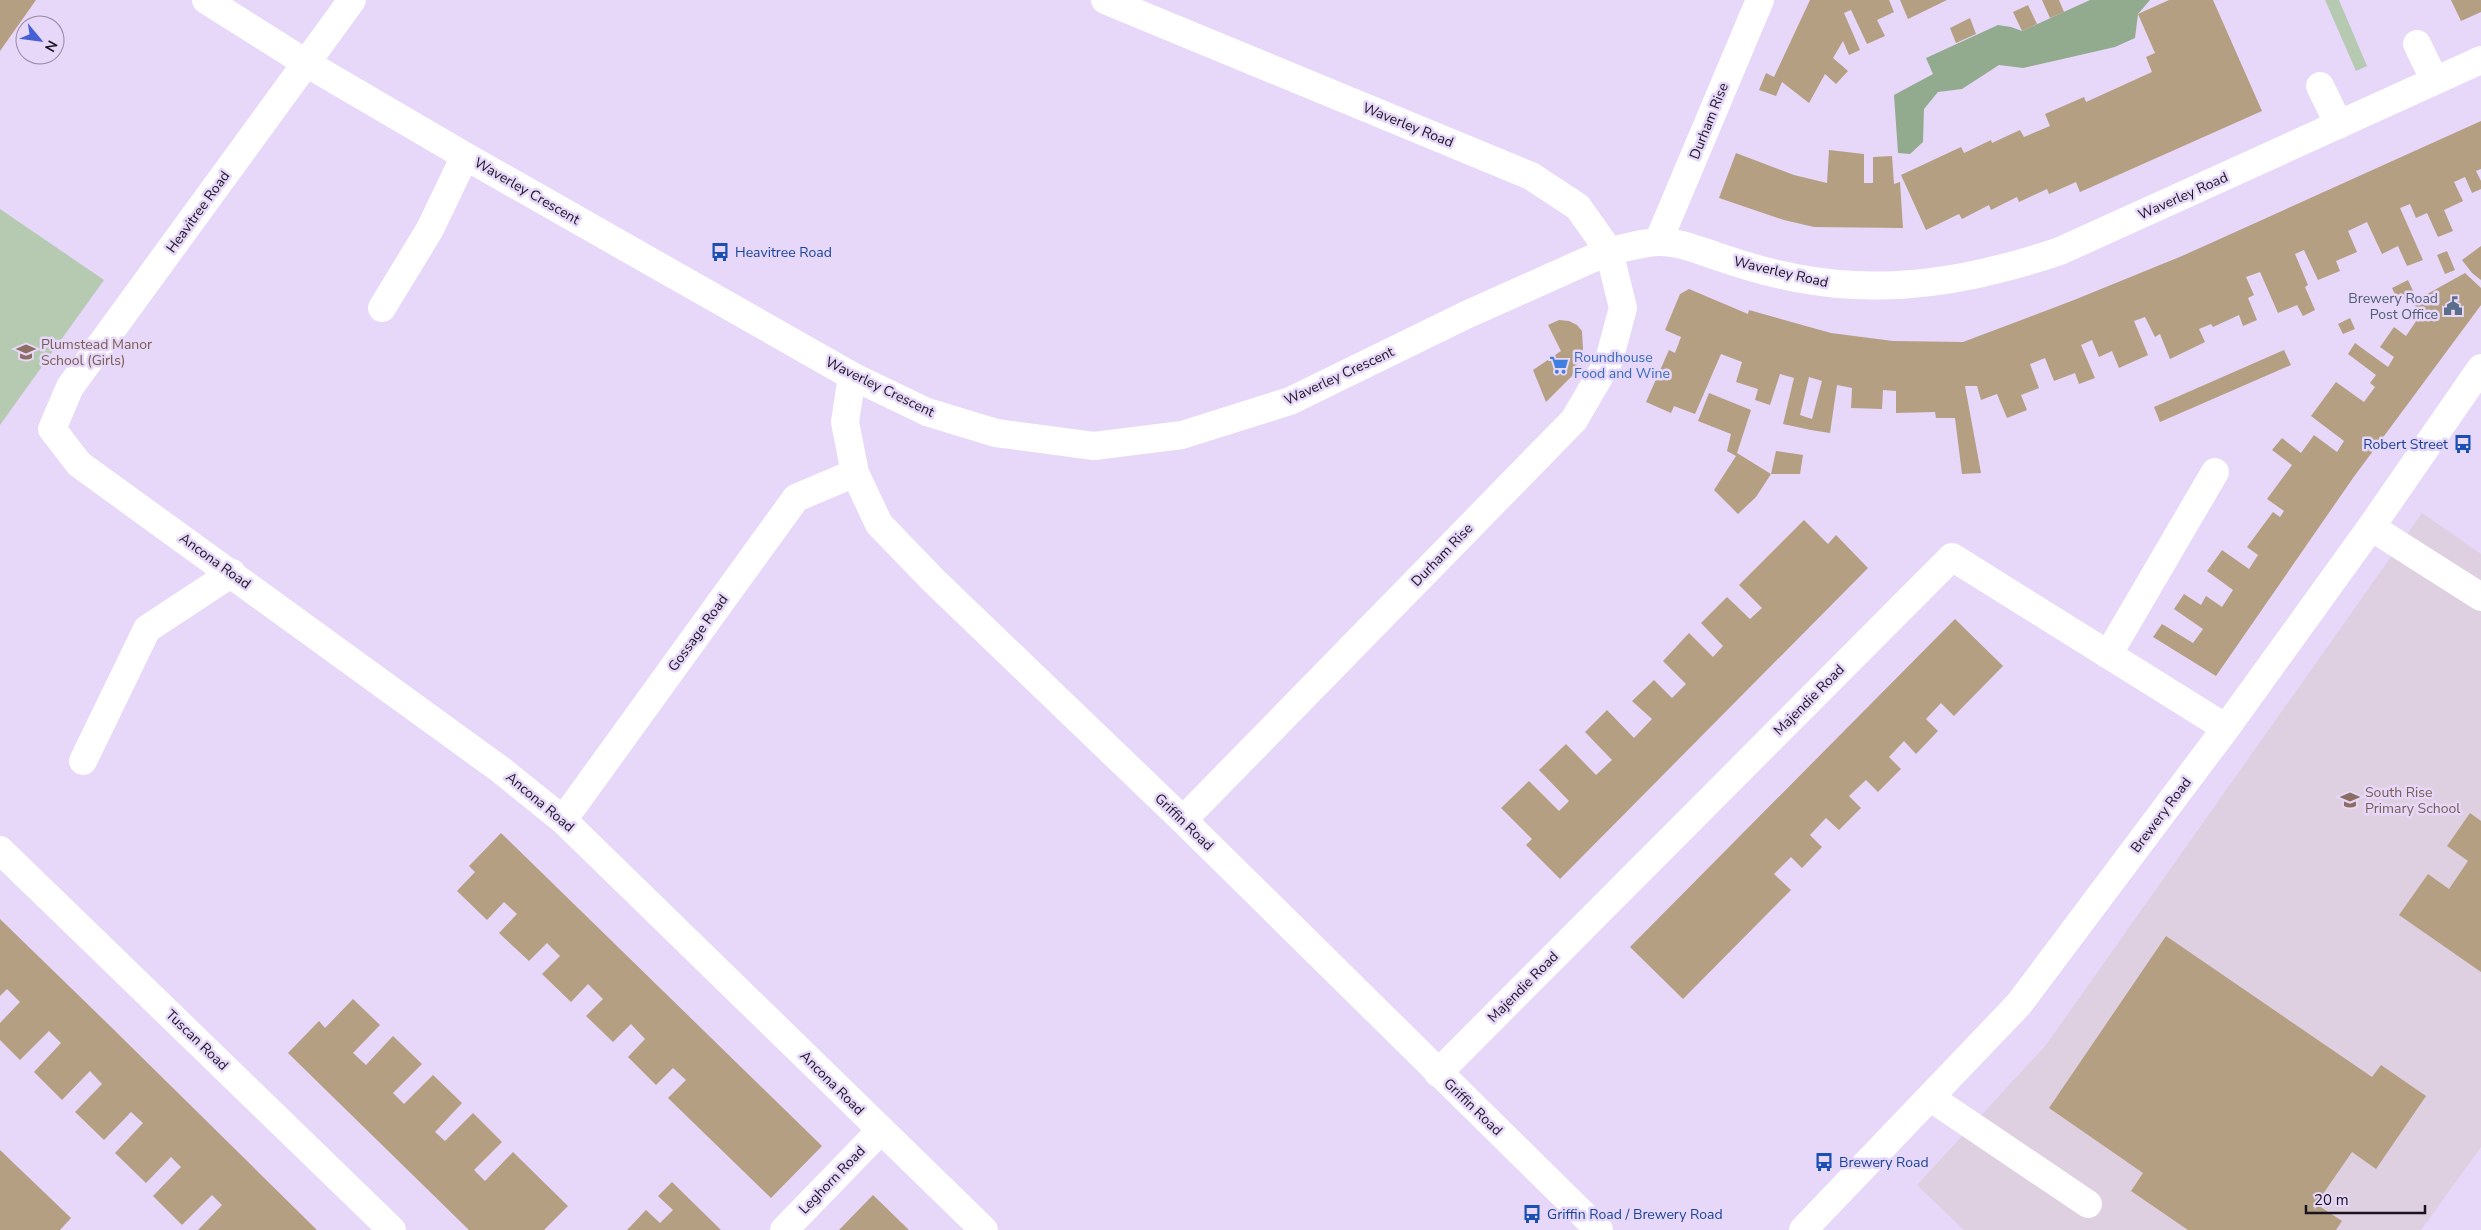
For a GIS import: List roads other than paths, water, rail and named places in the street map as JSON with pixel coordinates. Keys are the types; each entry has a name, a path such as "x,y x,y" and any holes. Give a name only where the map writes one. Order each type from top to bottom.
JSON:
{"street":[{"name":"Waverley Crescent","path":"206,0 306,63 465,156 852,376 927,412 996,433 1094,446 1182,435 1290,401 1466,315 1609,251"},
{"name":"Heavitree Road","path":"52,429 70,387 352,0"},
{"name":"Waverley Road","path":"1105,0 1531,176 1578,207 1609,251 1658,242 1683,246 1752,268 1848,286 1899,286 1956,280 2018,265 2060,251 2481,60"},
{"name":"Durham Rise","path":"1658,242 1760,0"},
{"path":"2417,44 2435,81"},
{"path":"2320,86 2339,125"},
{"path":"382,308 430,228 465,156"},
{"name":"Durham Rise","path":"1183,820 1574,420 1609,360 1623,308 1609,251"},
{"name":"Brewery Road","path":"1804,1230 2020,1004 2226,728 2371,527 2481,368"},
{"name":"Griffin Road","path":"852,376 845,422 855,473 879,524 933,580 1183,820 1599,1230"},
{"name":"Ancona Road","path":"52,429 79,464 232,573 501,770 563,820 626,878 880,1131 984,1230"},
{"path":"2108,655 2215,472"},
{"name":"Gossage Road","path":"563,820 796,498 855,473"},
{"path":"2371,527 2481,597"},
{"name":"Majendie Road","path":"1438,1072 1952,557 2226,728"},
{"path":"83,761 147,629 232,573"},
{"name":"Tuscan Road","path":"0,850 392,1230"},
{"path":"1931,1098 2088,1204"},
{"name":"Leghorn Road","path":"784,1230 880,1131"}],"place":[{"name":"Heavitree Road","path":"720,252"},
{"name":"Brewery Road Post Office","path":"2453,306"},
{"name":"Plumstead Manor School (Girls)","path":"26,352"},
{"name":"Roundhouse Food and Wine","path":"1559,365"},
{"name":"Robert Street","path":"2463,444"},
{"name":"South Rise Primary School","path":"2350,800"},
{"name":"Brewery Road","path":"1824,1162"},
{"name":"Griffin Road / Brewery Road","path":"1532,1214"}]}
